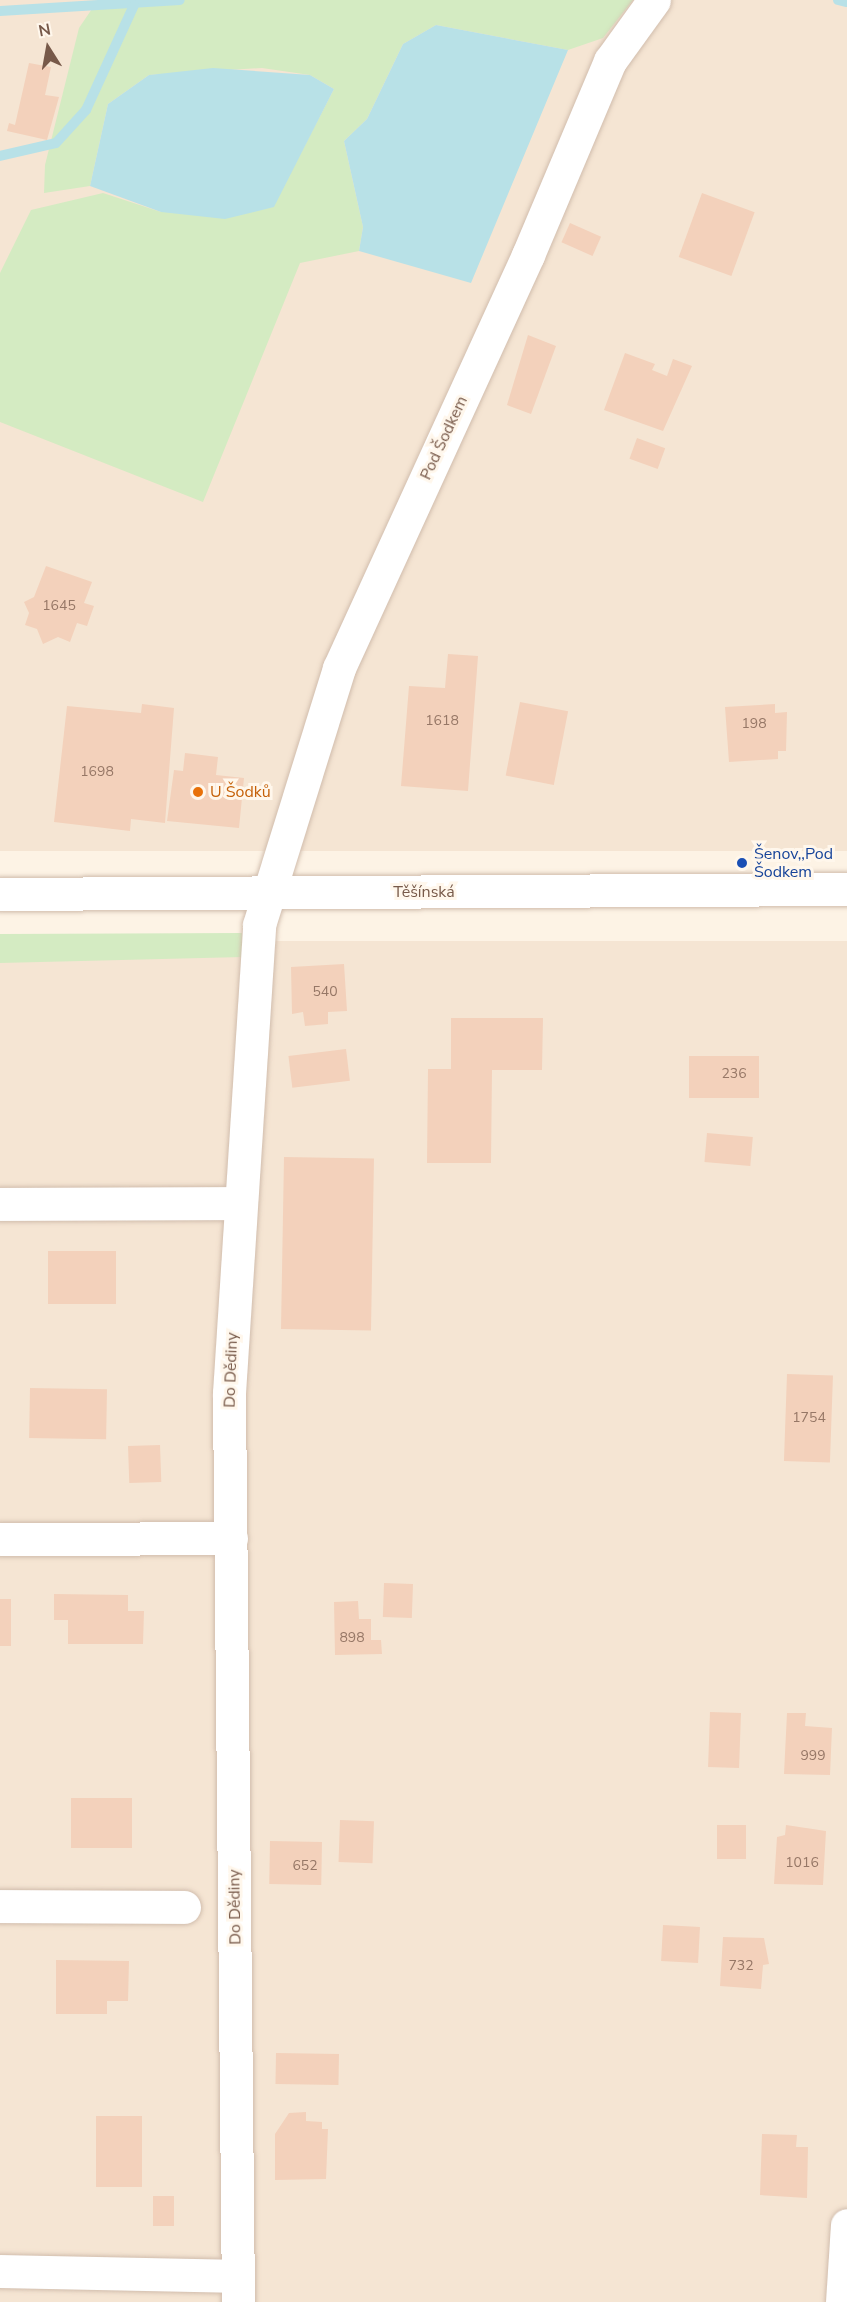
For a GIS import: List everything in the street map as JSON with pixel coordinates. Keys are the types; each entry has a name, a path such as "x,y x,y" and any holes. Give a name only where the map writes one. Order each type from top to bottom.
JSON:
{"street":[{"name":"Pod Šodkem","path":"270,892 339,668 528,255 610,61 654,0"},
{"name":"Těšínská","path":"0,894 847,889"},
{"name":"Do Dědiny","path":"0,2271 238,2289 229,1393 257,945 270,892"},
{"path":"0,1204 241,1203"},
{"path":"0,1539 231,1538"},
{"path":"0,1906 184,1907"},
{"path":"842,2302 847,2225"}],"shaded area":[{"path":"0,0 847,0 847,851 0,851"},
{"path":"0,941 847,941 847,2302 0,2302"}],"green space":[{"path":"98,0 633,0 603,38 568,50 436,25 403,44 367,119 344,141 363,227 359,251 300,263 203,502 0,422 0,273 31,210 103,193 161,212 273,207 334,89 310,75 262,68 149,75 108,104 90,186 44,193 45,165 79,28"},
{"path":"242,933 243,957 0,963 0,934"}],"water":[{"path":"436,25 568,50 471,283 359,251 363,227 344,141 367,119 403,44"},
{"path":"213,68 310,75 334,89 274,207 225,219 161,212 90,186 108,104 149,75"}],"building":[{"path":"29,63 51,67 45,95 59,97 47,140 7,131 9,123 15,125"},
{"path":"702,193 755,212 731,276 679,257"},
{"path":"570,223 601,237 593,256 561,242"},
{"path":"528,335 556,346 531,414 507,405"},
{"path":"625,353 655,364 652,370 667,376 673,359 692,366 663,431 604,410"},
{"path":"637,438 665,448 658,469 629,459"},
{"path":"46,566 92,582 84,603 94,606 87,626 77,623 70,642 58,637 43,644 37,629 25,625 29,613 24,602 34,597"},
{"path":"448,654 478,656 468,791 401,786 409,686 445,688"},
{"path":"520,702 568,711 554,785 506,776"},
{"path":"142,704 174,708 165,823 131,819 130,831 54,822 67,706 141,713"},
{"path":"775,704 775,713 787,712 786,751 778,751 778,759 729,762 725,707"},
{"path":"185,753 218,757 216,775 244,778 239,828 167,821 174,770 183,771"},
{"path":"344,964 347,1011 328,1012 328,1024 305,1026 303,1012 292,1014 291,967"},
{"path":"451,1018 543,1018 542,1070 492,1070 491,1163 427,1163 428,1069 451,1069"},
{"path":"346,1049 350,1081 292,1088 288,1056"},
{"path":"689,1056 759,1056 759,1098 689,1098"},
{"path":"707,1133 753,1137 750,1166 704,1162"},
{"path":"284,1157 374,1159 371,1331 281,1329"},
{"path":"48,1251 116,1251 116,1304 48,1304"},
{"path":"787,1374 833,1376 830,1463 784,1461"},
{"path":"30,1388 107,1389 106,1439 29,1438"},
{"path":"160,1445 161,1482 129,1483 128,1446"},
{"path":"384,1583 413,1584 412,1618 383,1617"},
{"path":"54,1594 128,1595 128,1611 144,1611 143,1644 68,1644 68,1620 54,1620"},
{"path":"0,1599 11,1599 11,1646 0,1646"},
{"path":"358,1601 359,1619 371,1619 371,1640 381,1640 382,1654 335,1655 334,1602"},
{"path":"710,1712 741,1713 739,1768 708,1767"},
{"path":"787,1713 806,1713 805,1726 832,1728 830,1775 784,1774"},
{"path":"71,1798 132,1798 132,1848 71,1848"},
{"path":"340,1820 374,1821 373,1863 339,1862"},
{"path":"717,1825 746,1825 746,1859 717,1859"},
{"path":"786,1825 826,1831 823,1885 774,1884 777,1837 785,1835"},
{"path":"270,1841 322,1842 321,1885 269,1884"},
{"path":"663,1925 700,1927 698,1963 661,1961"},
{"path":"723,1937 764,1938 769,1964 763,1965 761,1989 720,1986"},
{"path":"56,1960 129,1961 128,2001 107,2001 107,2014 56,2014"},
{"path":"276,2053 339,2054 338,2085 275,2084"},
{"path":"306,2112 306,2121 322,2122 322,2129 328,2129 326,2179 275,2180 275,2134 289,2113"},
{"path":"96,2116 142,2116 142,2187 96,2187"},
{"path":"762,2134 797,2135 796,2147 808,2147 807,2198 760,2195"},
{"path":"153,2196 174,2196 174,2226 153,2226"}],"waterway":[{"path":"0,11 180,0"},
{"path":"838,0 847,2"},
{"path":"0,156 56,143 86,110 134,5"}],"place":[{"name":"U Šodků","path":"198,792"},
{"name":"Šenov,,Pod Šodkem","path":"742,863"}]}
